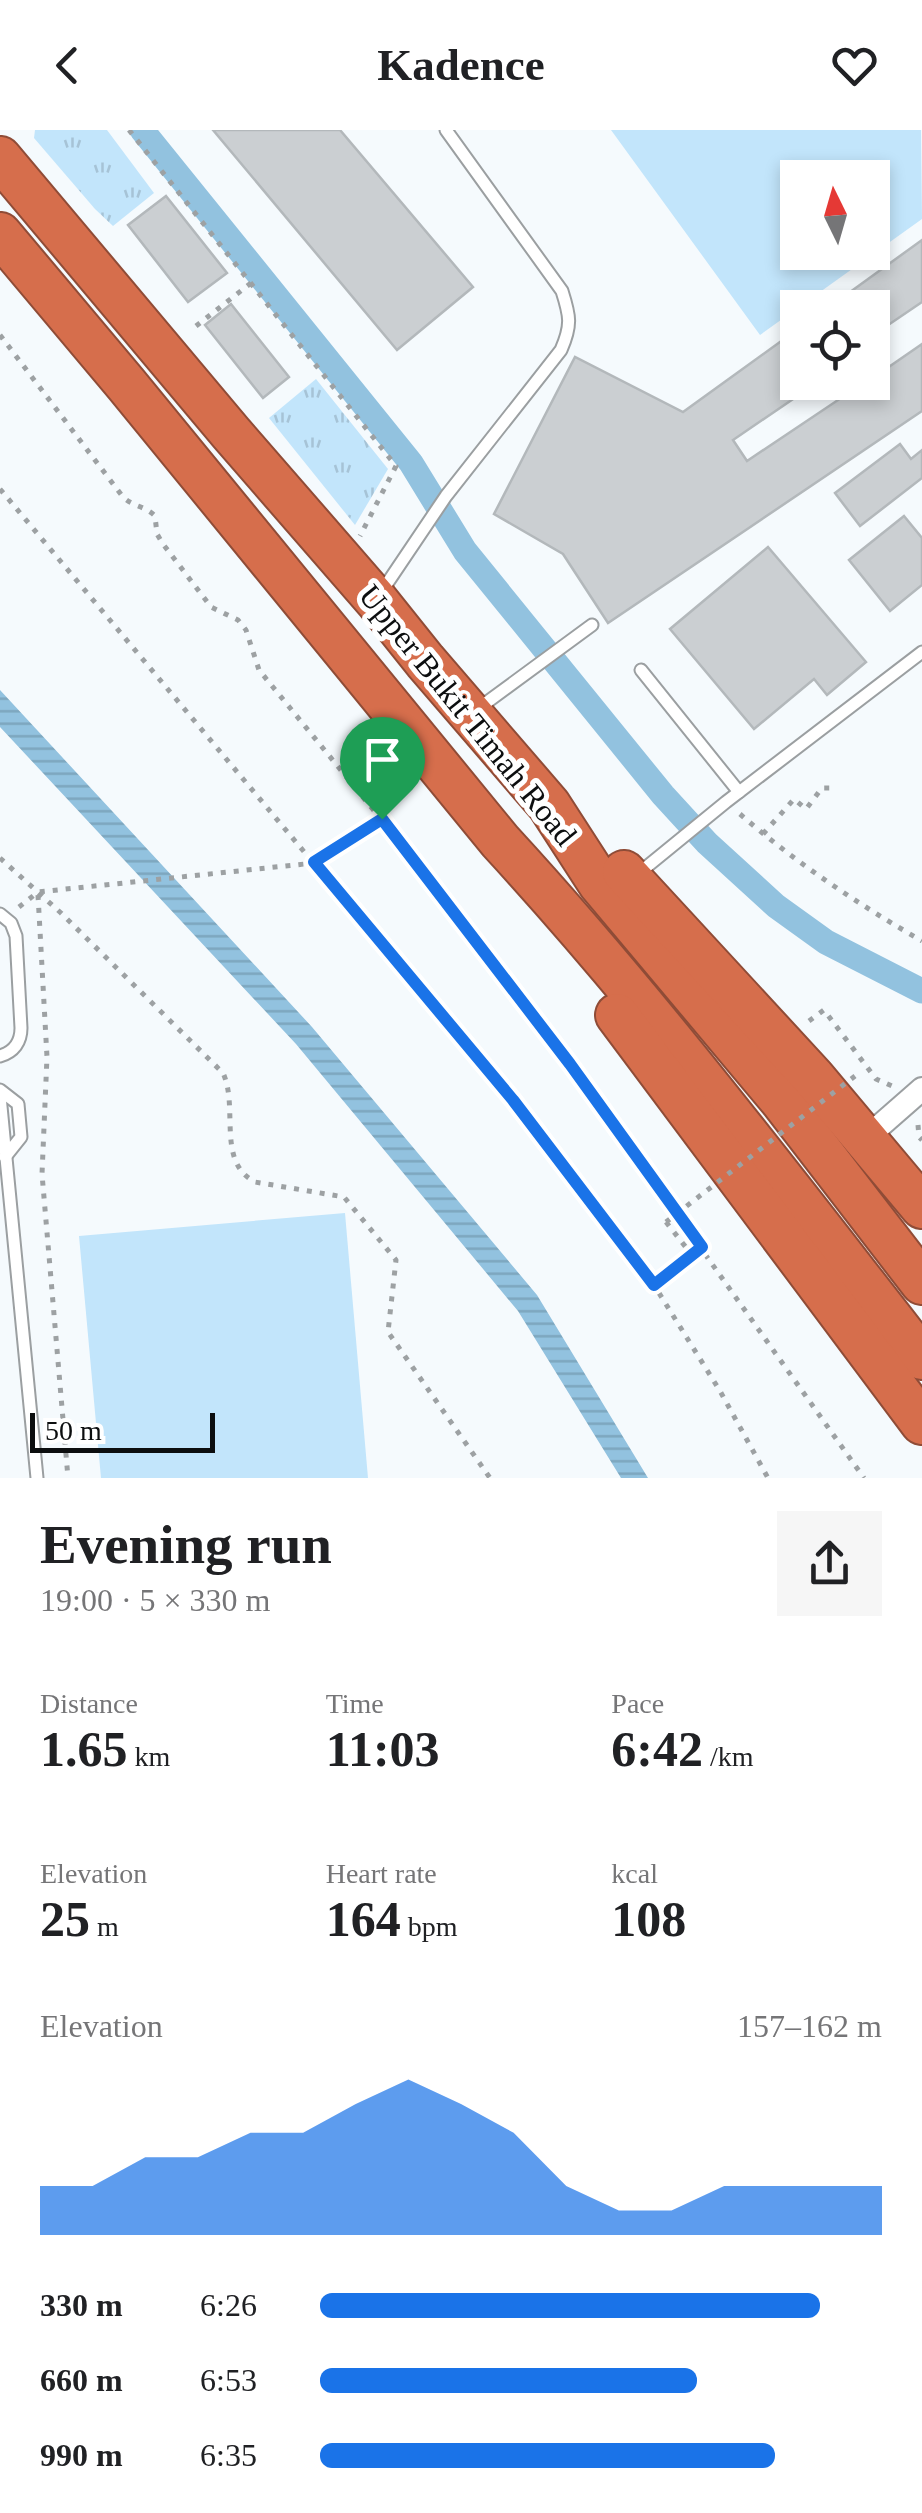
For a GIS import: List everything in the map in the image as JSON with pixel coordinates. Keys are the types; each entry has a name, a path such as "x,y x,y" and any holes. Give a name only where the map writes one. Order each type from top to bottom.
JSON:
{"highway":[{"name":"Upper Bukit Timah Road","path":"0,158 548,806 600,884 782,1101 922,1283"},
{"name":"Upper Bukit Timah Road","path":"0,234 500,841 691,1063 922,1358"},
{"path":"548,806 632,879 866,1138 922,1207"},
{"path":"500,841 551,926 922,1423"}],"street":[{"path":"866,1138 916,1094"}],"lane":[{"path":"377,601 446,496 561,350 569,332 562,291 446,130"},
{"path":"472,714 592,624"},
{"path":"632,879 922,652"},
{"path":"641,670 739,792"},
{"path":"0,1056 15,1047 21,1035 15,929 3,916"},
{"path":"0,1093 37,1478"}],"path":[{"path":"129,130 396,466 358,541"},
{"path":"196,326 251,284"},
{"path":"0,335 123,497 155,516 157,534 211,606 238,620 246,630 259,670 382,819 570,1064 864,1478"},
{"path":"0,489 513,1100 654,1285 768,1478"},
{"path":"763,834 794,799 806,809 822,788 837,788"},
{"path":"726,802 855,902 922,941"},
{"path":"3,916 38,892 314,862 382,819"},
{"path":"0,858 223,1073 228,1084 233,1158 246,1177 255,1182 344,1197 396,1260 388,1332 490,1478"},
{"path":"38,892 48,1057 42,1174 68,1478"},
{"path":"809,1021 824,1010 876,1079 916,1094"},
{"path":"693,1256 666,1222 855,1076"},
{"path":"654,1285 702,1247"}],"green space":[{"path":"35,130 107,130 154,193 113,226 34,138"},
{"path":"611,130 921,130 922,219 890,242 890,160 780,160 780,270 851,270 823,290 780,290 780,321 760,335"},
{"path":"316,379 388,469 355,525 269,418"},
{"path":"345,1213 368,1478 101,1478 79,1236"}],"shaded area":[{"path":"0,690 312,1027 537,1295 648,1478 621,1478 518,1311 296,1044 0,727"}],"building":[{"path":"213,130 340,130 473,287 397,350"},
{"path":"166,196 227,273 188,302 128,225"},
{"path":"922,240 922,302 890,324 890,290 853,290 881,270 890,270 890,263"},
{"path":"231,304 289,377 263,398 205,325"},
{"path":"780,342 780,400 792,400 733,440 747,461 838,400 890,400 890,366 922,344 922,411 608,623 563,554 494,514 575,357 683,412"},
{"path":"900,444 911,459 922,450 922,478 860,526 835,493"},
{"path":"904,516 922,538 922,585 890,611 849,560"},
{"path":"768,547 866,662 827,695 814,679 754,729 670,629"}],"waterway":[{"path":"142,130 411,463 465,551 663,795 707,843 776,906 826,942 922,991"}],"route":[{"path":"382,819 570,1064 702,1247 654,1285 513,1100 314,862 382,819"}]}
